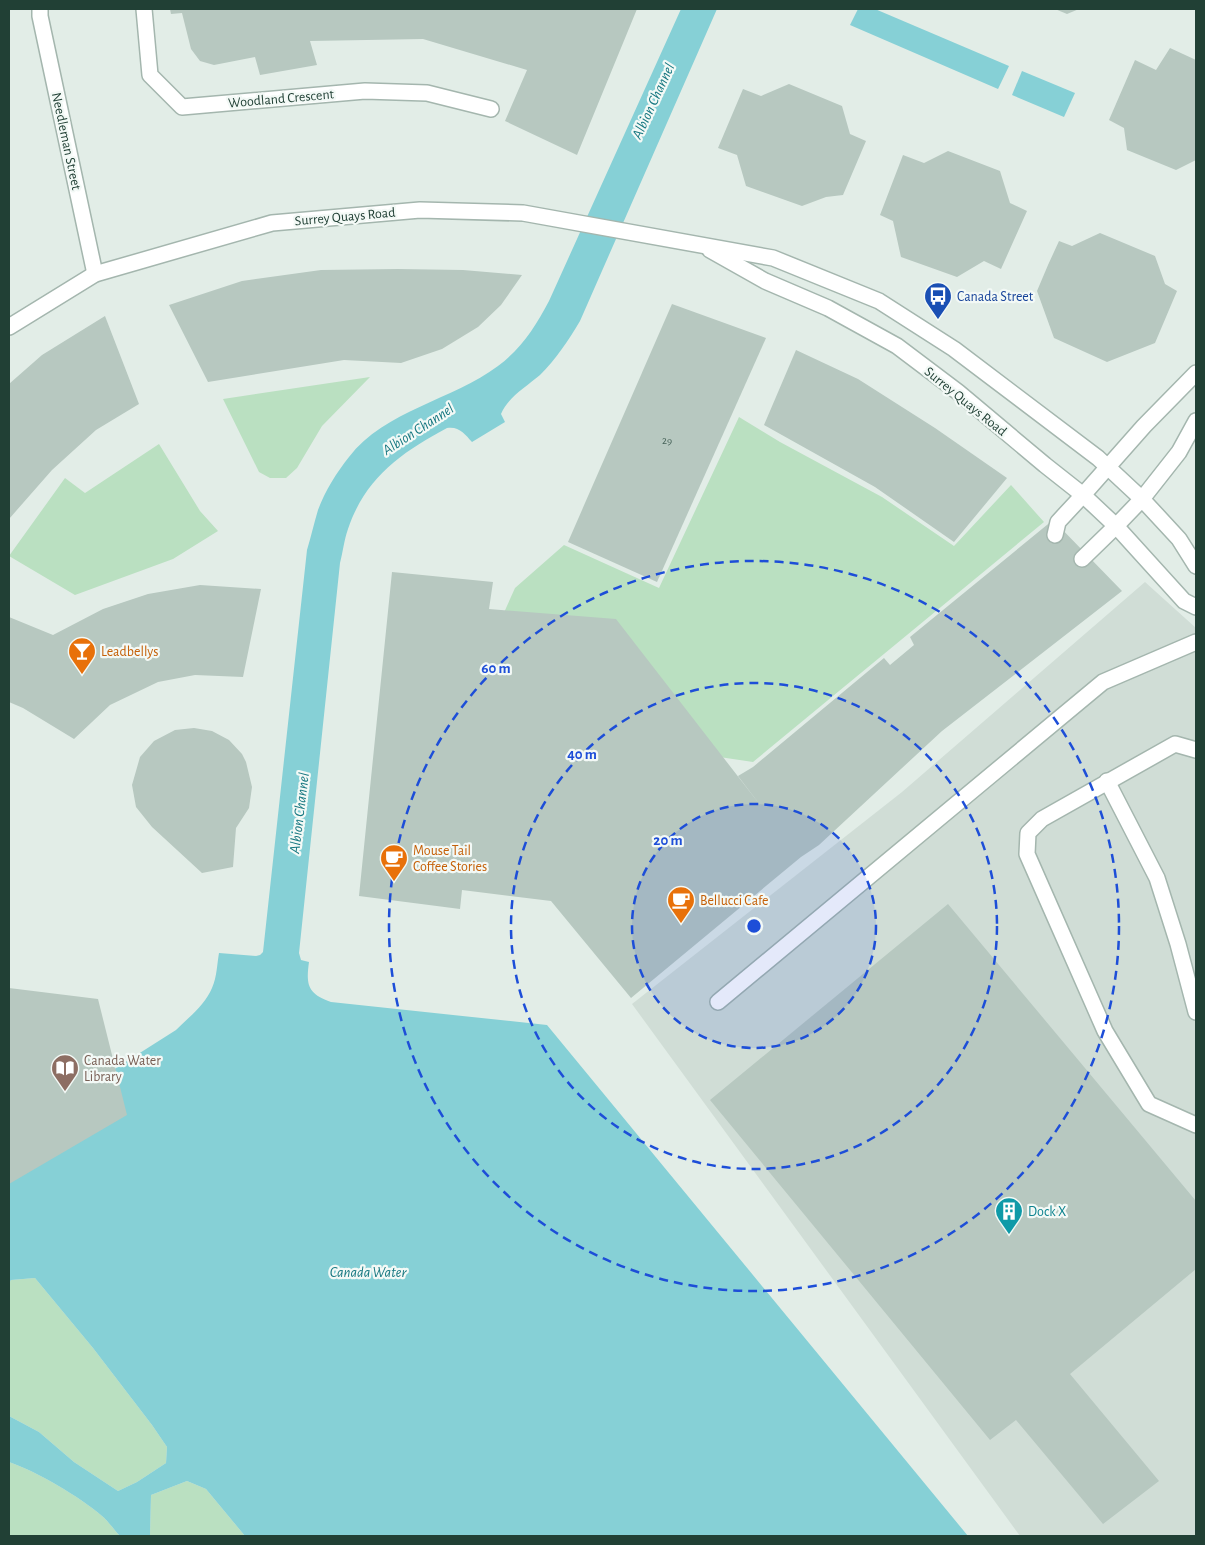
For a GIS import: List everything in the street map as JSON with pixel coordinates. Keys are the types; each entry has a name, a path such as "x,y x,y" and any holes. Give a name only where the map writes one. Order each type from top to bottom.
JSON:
{"street":[{"name":"Needleman Street","path":"40,9 95,274"},
{"name":"Woodland Crescent","path":"144,9 150,75 182,107 365,91 427,93 491,109"},
{"name":"Surrey Quays Road","path":"9,327 95,274 272,223 420,210 523,213 773,258 879,301 954,349 1109,467 1179,539 1196,566"},
{"name":"Surrey Quays Road","path":"700,244 765,281 828,308 897,346 958,392 1084,495 1116,526 1184,601 1196,607"},
{"path":"1055,535 1058,522 1144,426 1196,372"},
{"path":"1082,560 1142,499 1179,452 1196,421"},
{"path":"718,1002 1103,682 1196,642"},
{"path":"1196,750 1175,744 1042,820 1028,833 1027,854 1105,1031 1149,1104 1196,1125"},
{"path":"1108,781 1157,878 1178,944 1196,1012"}],"shaded area":[{"path":"1145,582 1196,628 1196,1536 1020,1536 632,1004 902,792"}],"green space":[{"path":"370,377 322,426 297,468 286,478 270,478 259,472 223,399"},
{"path":"739,417 780,442 882,497 954,546 1011,485 1044,522 753,762 706,755 493,637 515,588 564,545 659,588"},
{"path":"159,444 200,511 218,531 173,559 75,595 9,556 65,478 85,493"},
{"path":"35,1278 93,1348 167,1447 166,1463 137,1482 118,1491 74,1462 39,1432 9,1416 9,1283 11,1280"},
{"path":"9,1462 44,1478 82,1501 105,1518 120,1536 9,1536"},
{"path":"187,1481 206,1489 245,1536 150,1536 151,1495"}],"water":[{"name":"Canada Water","path":"681,9 717,9 580,321 571,336 546,369 508,402 501,414 505,422 472,442 455,428 447,428 431,437 400,457 387,468 364,495 355,511 345,537 340,563 299,953 301,960 309,962 308,982 313,992 331,1002 547,1025 968,1536 245,1536 206,1489 187,1481 151,1495 150,1536 120,1536 105,1518 82,1501 44,1478 9,1462 9,1416 39,1432 74,1462 118,1491 137,1482 166,1463 167,1447 93,1348 35,1278 11,1280 9,1283 9,1136 176,1030 209,994 215,979 219,953 256,956 263,952 307,550 321,503 340,469 364,441 400,417 480,378 514,352 527,336 549,301"},
{"path":"858,9 875,9 1009,66 998,89 850,25"},
{"path":"1022,71 1075,93 1064,117 1012,95"}],"building":[{"path":"170,9 637,9 577,155 505,121 527,70 423,39 310,41 317,65 260,75 255,57 214,65 200,61 191,49 182,13 171,14"},
{"path":"1055,9 1079,9 1067,14"},
{"path":"1170,48 1196,60 1196,160 1176,170 1127,150 1124,128 1109,120 1135,60 1156,70"},
{"path":"789,84 842,106 850,134 866,141 843,195 826,197 802,206 746,186 737,155 718,148 743,89 761,96"},
{"path":"948,151 1000,171 1010,203 1027,211 1001,269 984,261 957,277 901,257 893,221 880,215 903,155 924,163"},
{"path":"1100,233 1155,256 1165,284 1177,291 1155,343 1107,362 1054,338 1037,291 1059,241 1072,246"},
{"path":"321,270 463,270 522,275 501,305 478,327 442,349 401,363 344,360 208,382 169,305 242,281"},
{"path":"672,304 766,338 657,582 568,542"},
{"path":"105,316 139,404 96,430 52,470 9,519 9,384 42,355"},
{"path":"796,350 858,379 935,428 1007,478 954,542 875,487 764,425"},
{"path":"1053,520 1122,591 942,731 819,845 801,857 631,998 551,901 462,890 460,909 359,896 392,572 493,582 489,609 616,619 764,810 738,776 753,767 884,658 890,665 914,645 910,637"},
{"path":"200,585 261,589 243,677 195,675 158,682 110,705 74,739 23,708 9,702 9,617 53,635 103,609 148,594"},
{"path":"194,728 212,731 229,740 242,754 246,762 252,787 249,808 236,828 233,867 202,873 152,827 136,807 132,785 140,757 154,741 175,730"},
{"name":"Dock X","path":"948,904 1196,1201 1196,1269 1070,1374 1159,1481 1103,1524 1016,1420 990,1440 710,1100"},
{"name":"Canada Water Library","path":"9,988 98,999 127,1115 9,1184"}],"place":[{"name":"Canada Street","path":"938,320"},
{"name":"Leadbellys","path":"82,675"},
{"name":"Mouse Tail Coffee Stories","path":"394,882"},
{"name":"Bellucci Cafe","path":"681,924"},
{"name":"Canada Water Library","path":"65,1092"},
{"name":"Dock X","path":"1009,1235"}],"water label":[{"name":"Albion Channel","path":"653,101"},
{"name":"Albion Channel","path":"418,429"},
{"name":"Albion Channel","path":"299,813"}]}
